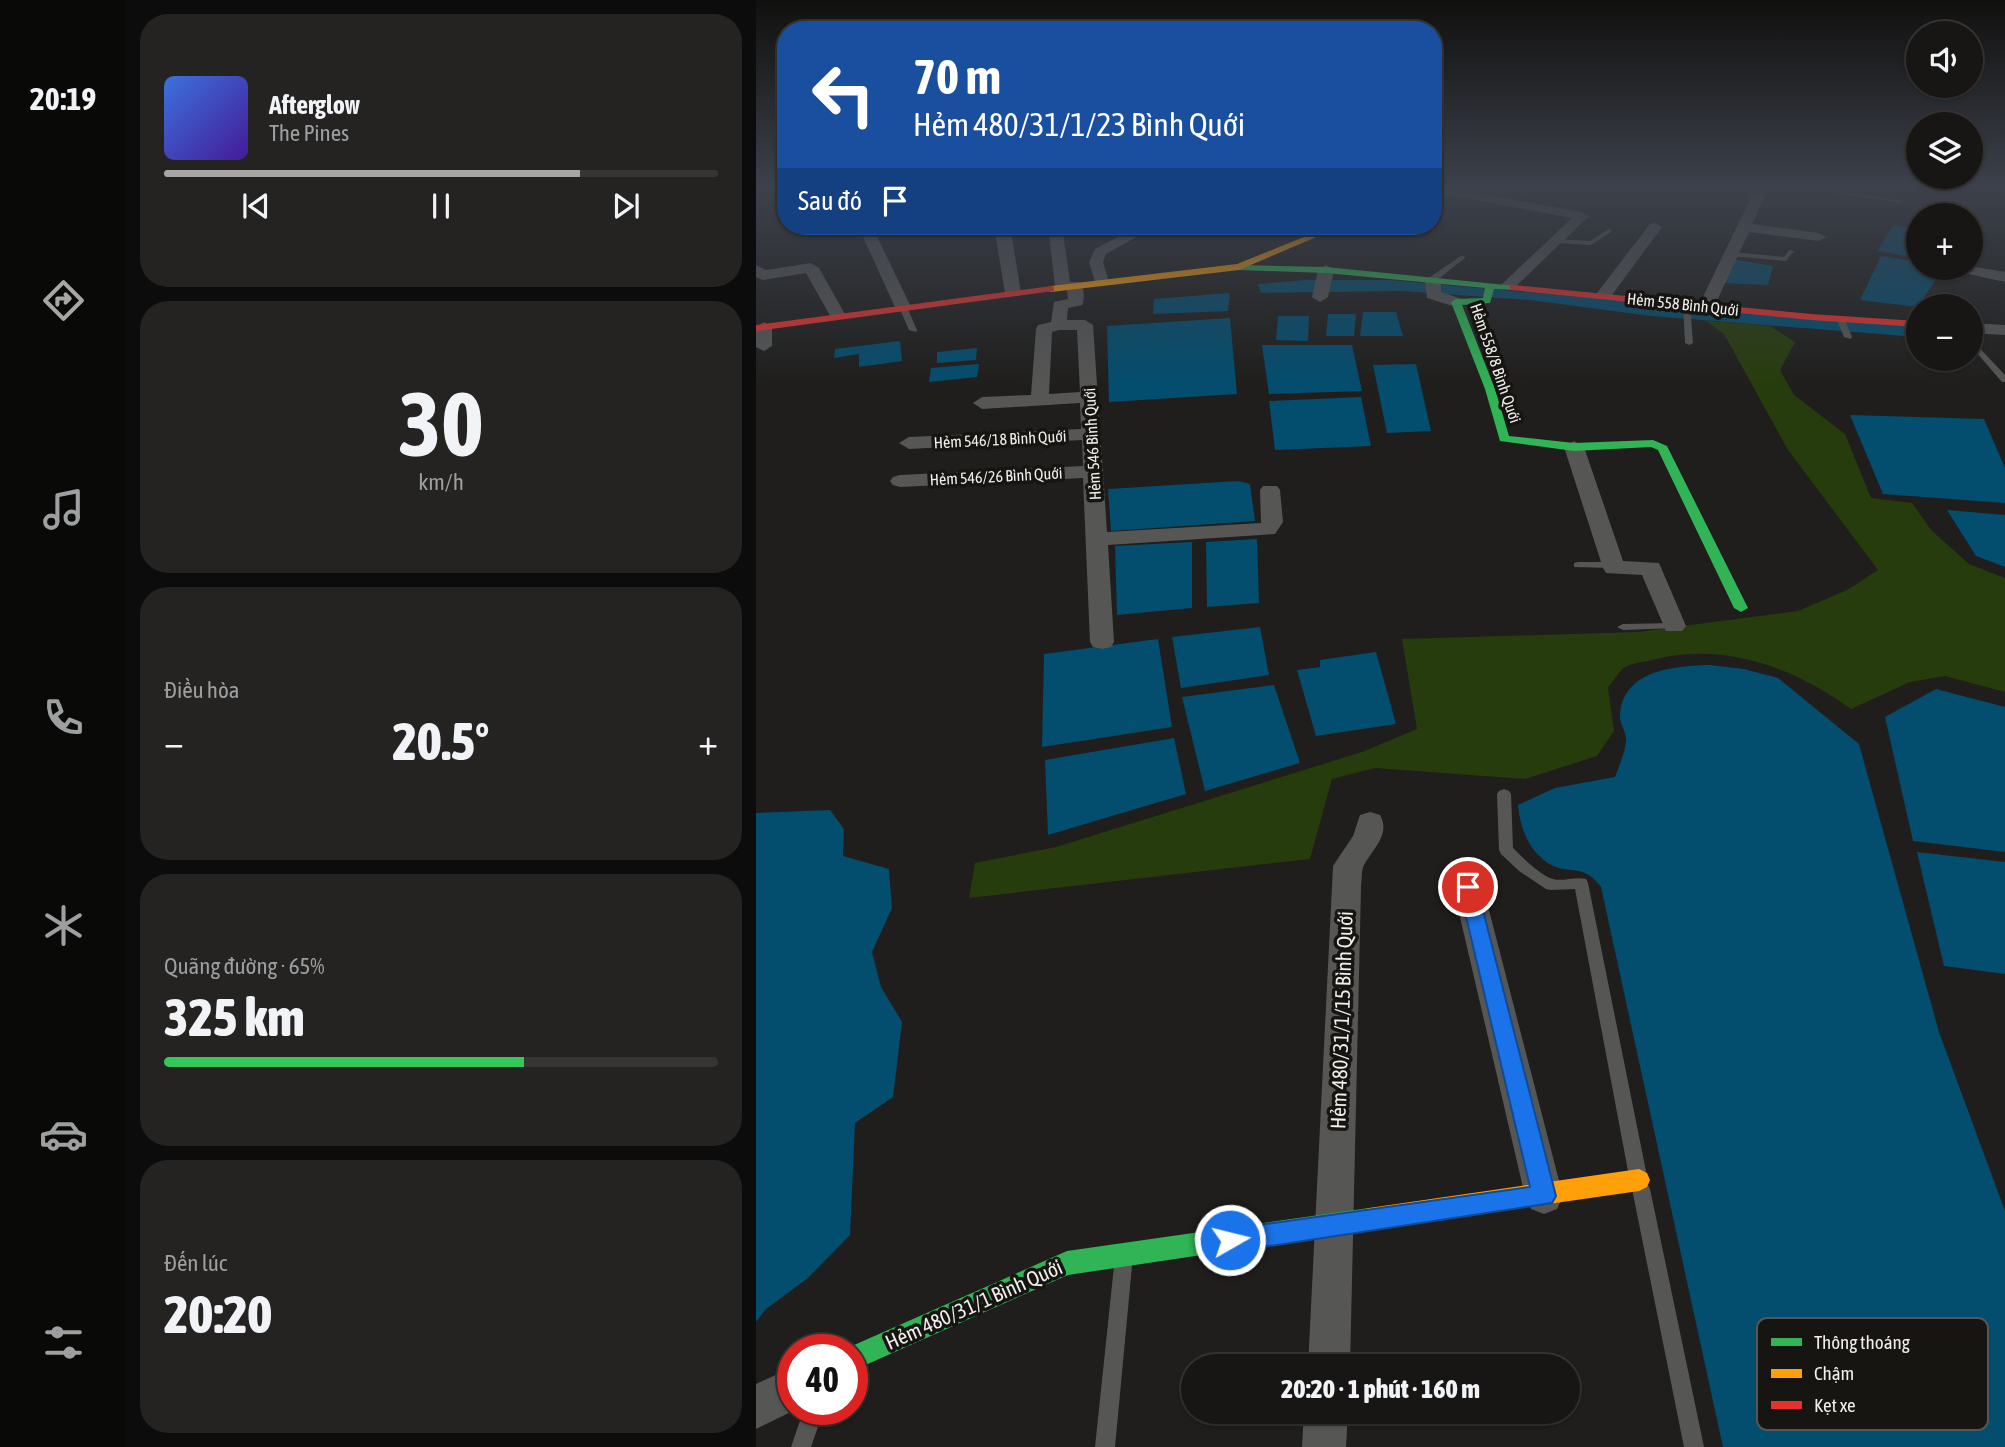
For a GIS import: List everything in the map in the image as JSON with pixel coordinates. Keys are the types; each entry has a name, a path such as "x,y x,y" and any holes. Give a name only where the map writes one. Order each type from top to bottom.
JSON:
{"street":[{"path":"877,253 904,309"},
{"path":"1006,253 1013,293"},
{"path":"1040,400 1044,329 1059,325 1060,305 1076,302 1069,286 1061,253"},
{"path":"1100,253 1096,262 1101,282"},
{"path":"764,346 760,327 1013,293 1239,267 1274,253"},
{"path":"1508,286 1544,253"},
{"path":"1603,296 1636,253"},
{"path":"1706,307 1732,254"},
{"name":"Hẻm 558 Bình Quới","path":"1239,267 1323,284 1489,290 1508,286 1603,296 1686,311 1706,307 1845,329 1906,325"},
{"path":"756,270 764,275 811,268 838,316"},
{"path":"1983,273 2005,277"},
{"path":"1433,286 1456,302"},
{"name":"Hẻm 558/8 Bình Quới","path":"1489,290 1456,302 1490,389 1504,441 1574,447 1653,443 1663,448 1741,608"},
{"path":"1983,326 2005,315"},
{"name":"Hẻm 546 Bình Quới","path":"1059,325 1085,325 1102,642"},
{"path":"1983,328 2005,330"},
{"path":"982,403 1089,397"},
{"name":"Hẻm 546/18 Bình Quới","path":"909,443 1091,435"},
{"path":"1574,447 1614,568 1651,568 1674,626"},
{"name":"Hẻm 546/26 Bình Quới","path":"900,481 1093,471"},
{"path":"1097,539 1267,529 1272,522 1270,490"},
{"name":"Hẻm 480/31/1/15 Bình Quới","path":"1330,1354 1346,887 1348,866 1367,838 1370,822"},
{"path":"1468,887 1544,1196"},
{"name":"Hẻm 480/31/1 Bình Quới","path":"868,1353 1067,1263 1544,1196 1639,1180"},
{"path":"756,1407 777,1396"},
{"path":"1324,1447 1325,1424"}],"lane":[{"path":"1732,254 1786,260 1790,253"},
{"path":"1433,286 1463,257"},
{"path":"904,309 913,330"},
{"path":"1686,311 1689,343"},
{"path":"1983,354 2005,380"},
{"path":"1578,565 1613,565"},
{"path":"1623,627 1674,626"},
{"path":"1504,794 1506,850 1524,867 1551,885 1581,883 1694,1447"},
{"path":"1104,1447 1124,1256"},
{"path":"801,1447 809,1425"}],"green space":[{"path":"1706,321 1770,326 1795,342 1780,370 1794,395 1845,434 1871,498 1912,503 1931,530 1969,564 2005,578 2005,692 1945,676 1910,682 1851,709 1805,681 1756,662 1705,654 1652,660 1625,667 1608,688 1614,731 1597,756 1525,779 1375,768 1332,779 1310,859 969,898 975,863 1056,847 1362,752 1417,729 1402,639 1638,632 1798,611 1847,590 1878,570 1788,450 1724,334"}],"water":[{"path":"1886,253 1906,253 1906,256"},
{"path":"1881,256 1906,260 1906,280 1935,280 1926,294 1906,294 1906,306 1860,300"},
{"path":"1732,259 1773,266 1768,285 1722,283"},
{"path":"1306,280 1389,280 1906,326 1906,336 1651,316 1530,300 1401,291 1261,293 1258,284"},
{"path":"1230,293 1228,311 1153,314 1154,299"},
{"path":"1363,312 1396,312 1403,336 1360,336"},
{"path":"1328,314 1356,314 1354,336 1326,336"},
{"path":"1278,316 1309,316 1308,341 1276,340"},
{"path":"1230,318 1237,394 1109,402 1107,326"},
{"path":"900,341 902,361 859,367 859,354 834,358 835,349"},
{"path":"1262,345 1352,345 1362,391 1269,394"},
{"path":"977,348 976,360 937,363 937,352"},
{"path":"979,364 977,377 929,382 931,368"},
{"path":"1416,364 1431,431 1387,433 1373,365"},
{"path":"1361,397 1371,446 1275,450 1269,401"},
{"path":"1850,415 1984,419 2005,468 2005,503 1883,494"},
{"path":"1238,481 1250,484 1255,521 1111,531 1108,489"},
{"path":"1947,510 2005,515 2005,567 1976,556"},
{"path":"1257,539 1259,603 1207,607 1206,542"},
{"path":"1192,542 1192,608 1117,615 1115,546"},
{"path":"1260,627 1269,675 1181,688 1172,637"},
{"path":"1158,639 1172,727 1042,747 1044,654"},
{"path":"1376,652 1396,724 1316,736 1297,670 1320,667 1320,660"},
{"path":"1709,665 1744,669 1778,678 1859,744 1939,1032 2005,1211 2005,1447 1723,1447 1601,887 1582,872 1555,867 1541,858 1526,837 1518,805 1555,788 1615,777 1626,741 1620,715 1623,700 1630,688 1653,674 1681,667"},
{"path":"1274,685 1300,763 1205,791 1182,697"},
{"path":"1936,689 2005,707 2005,852 1913,841 1885,717"},
{"path":"1174,738 1186,794 1048,835 1045,760"},
{"path":"830,810 844,829 843,856 889,869 892,908 872,952 881,987 902,1022 893,1097 855,1123 850,1235 808,1278 766,1309 756,1322 756,813"},
{"path":"1917,852 2005,862 2005,974 1944,966"}],"traffic: fast":[{"path":"1239,267 1326,270 1513,288"},
{"path":"1489,289 1487,301 1456,302 1490,389 1504,439 1574,447 1653,443 1663,448 1741,608"},
{"path":"868,1352 1067,1263 1369,1219"}],"traffic: slow":[{"path":"1051,289 1239,267 1274,253"},
{"path":"1369,1219 1639,1180"}],"traffic: jam":[{"path":"1513,288 1811,317 1906,323"},
{"path":"756,328 1051,289"}],"route":[{"path":"1230,1240 1544,1196 1468,887"}]}
